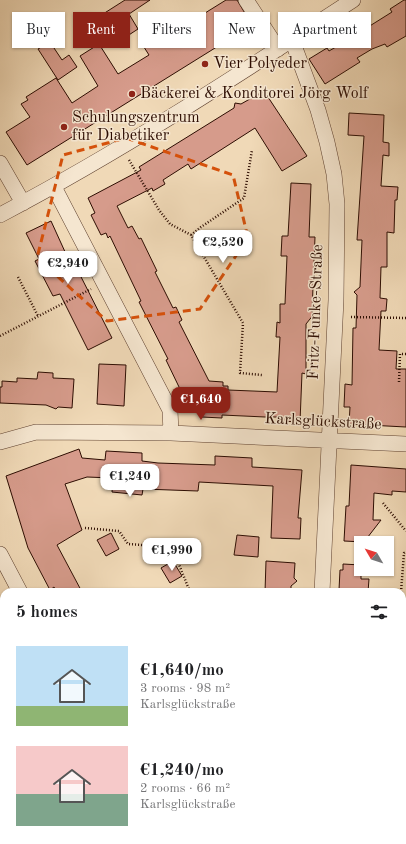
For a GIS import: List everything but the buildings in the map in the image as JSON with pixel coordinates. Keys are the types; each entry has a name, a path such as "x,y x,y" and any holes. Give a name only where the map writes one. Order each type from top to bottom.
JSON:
{"street":[{"path":"0,215 121,147 278,49 246,0"},
{"path":"335,12 354,0"},
{"name":"Fritz-Funke-Straße","path":"295,48 318,110 334,174 337,204 335,317 322,588"},
{"path":"0,163 23,203"},
{"path":"54,186 170,410 171,433"},
{"name":"Karlsglückstraße","path":"0,442 36,432 171,433 406,444"},
{"path":"0,554 18,588"}],"path":[{"path":"121,147 159,210 170,224 191,235 243,323 240,373 262,375"},
{"path":"191,235 244,198 252,150"},
{"path":"18,277 38,316"},
{"path":"0,336 104,283"},
{"path":"335,317 406,318"},
{"path":"399,382 400,354 406,354"},
{"path":"383,503 406,531"},
{"path":"85,528 119,532 128,544 172,547 188,588"},
{"path":"401,588 404,553 406,552"}],"highlighted area":[{"path":"126,138 233,175 248,238 200,309 107,321 37,258 63,155"}],"place":[{"name":"Vier Polyeder","path":"205,64"},
{"name":"Bäckerei & Konditorei Jörg Wolf","path":"132,94"},
{"name":"Schulungszentrum für Diabetiker","path":"64,127"}]}
